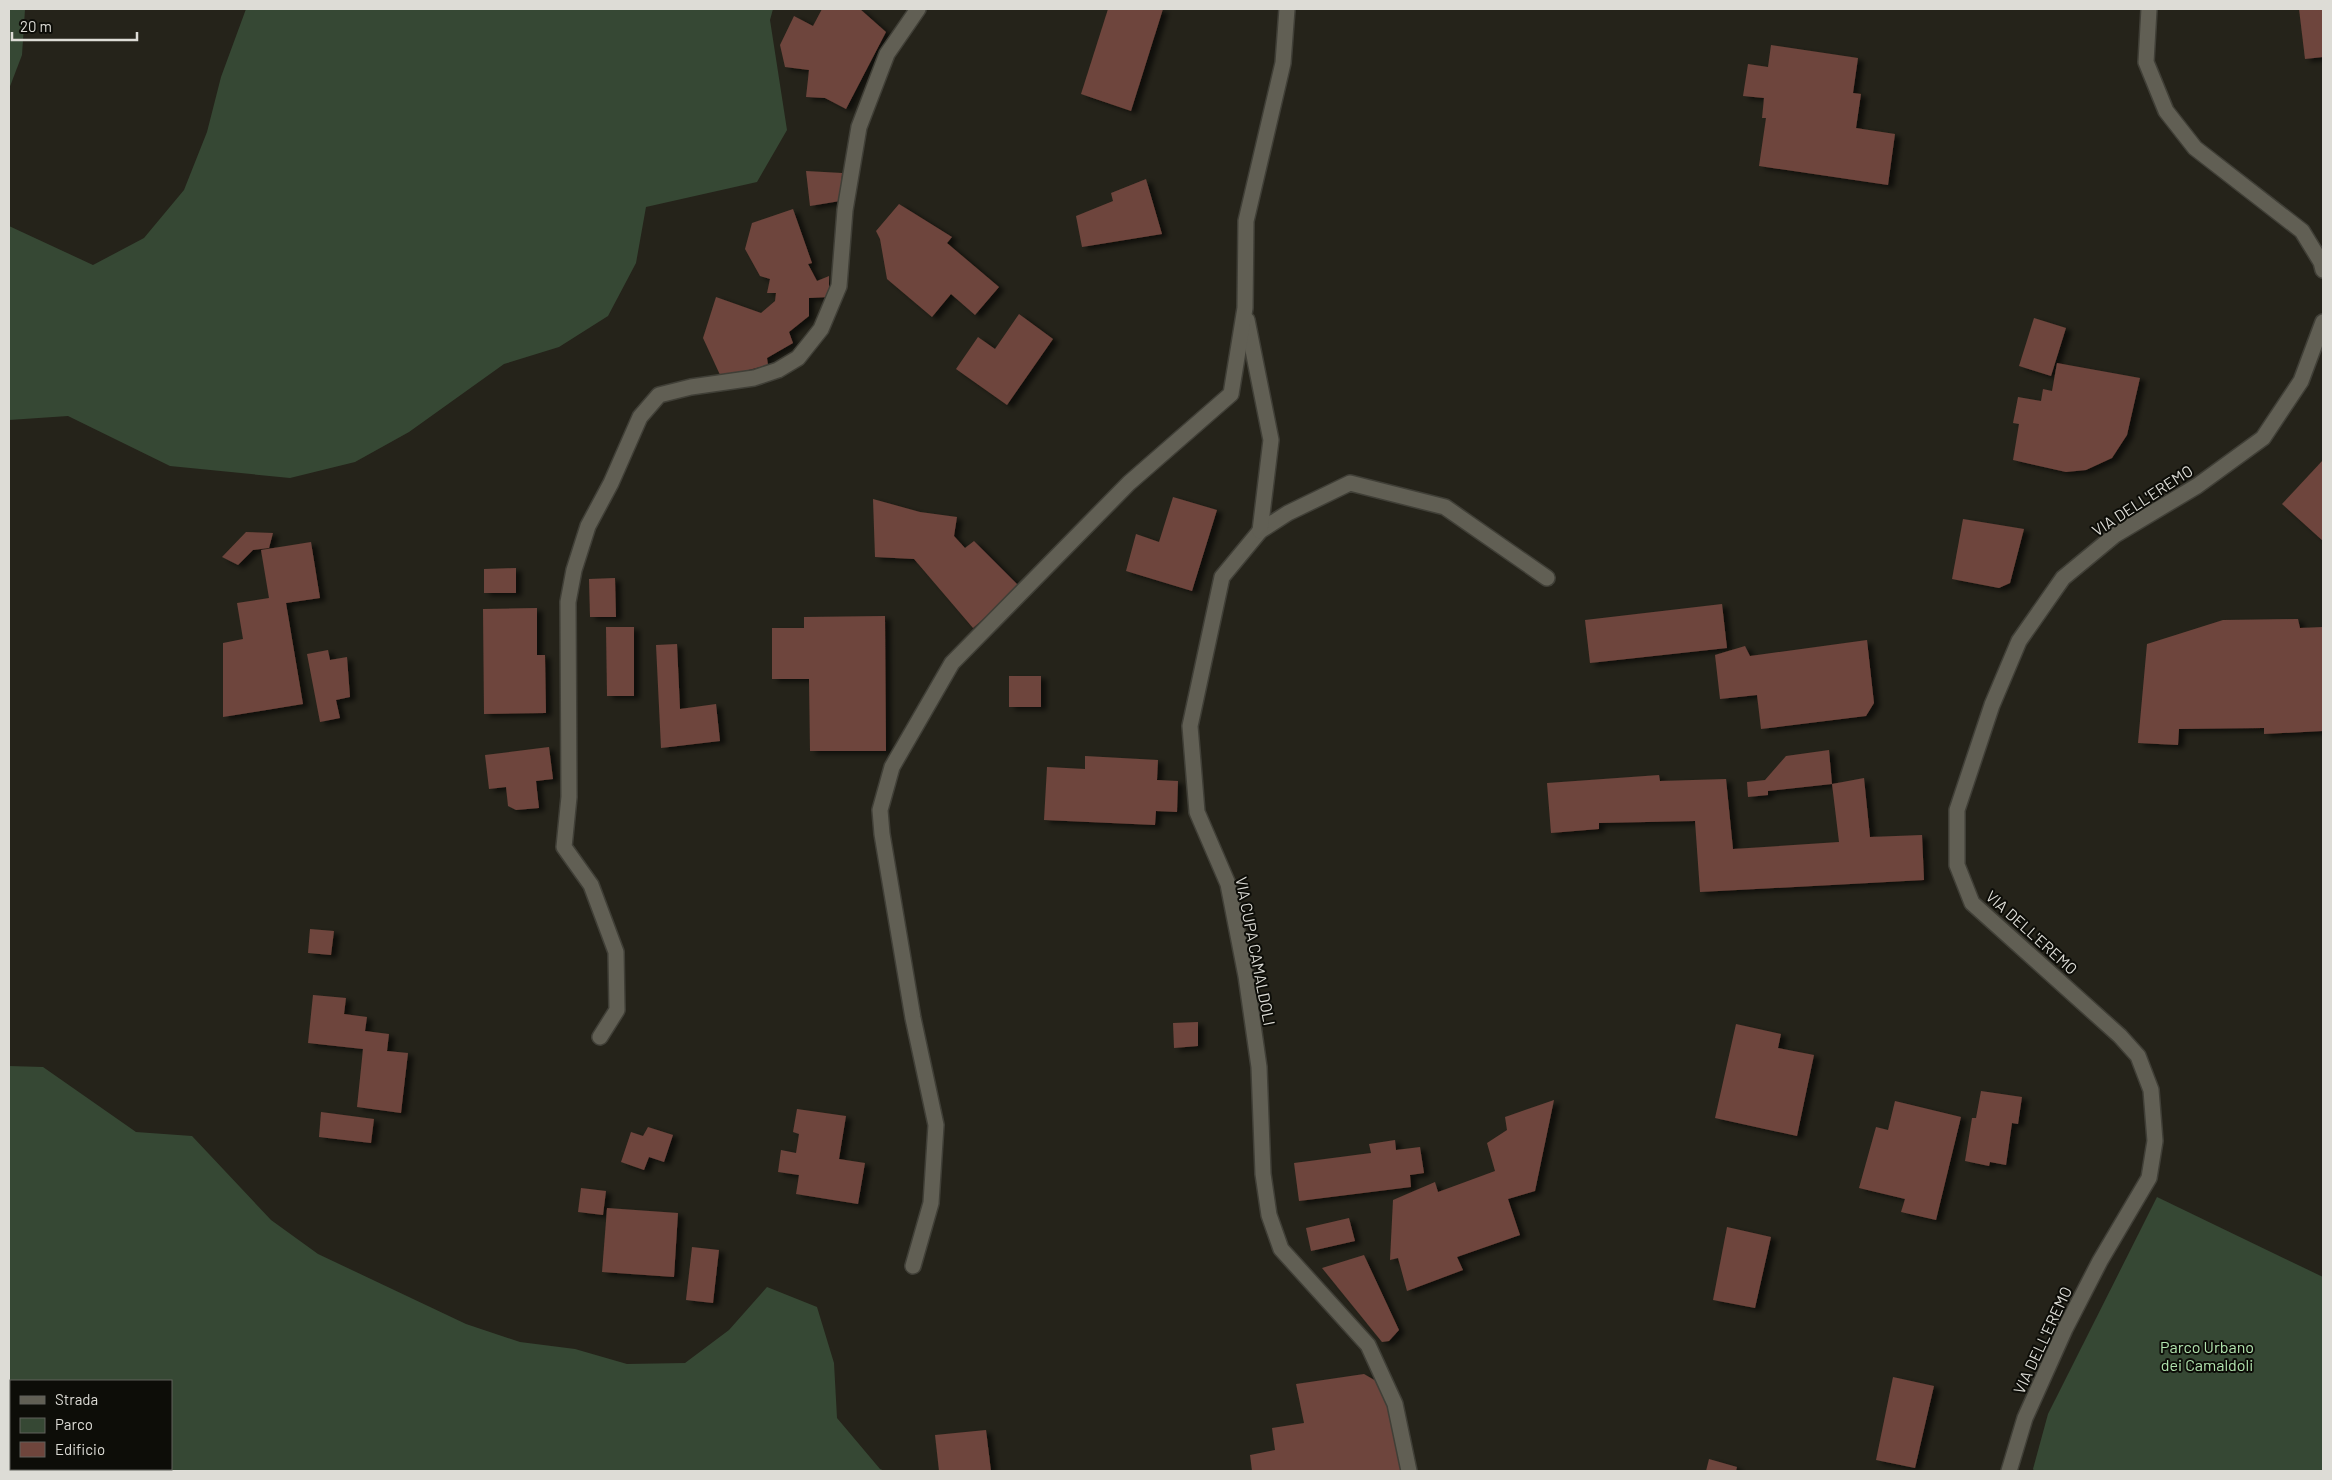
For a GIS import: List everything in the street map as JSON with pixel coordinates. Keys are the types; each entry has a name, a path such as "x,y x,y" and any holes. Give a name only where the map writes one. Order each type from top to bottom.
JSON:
{"street":[{"path":"600,1037 617,1010 616,952 591,885 564,847 569,797 568,602 574,570 588,526 611,483 640,417 659,395 754,378 778,370 798,358 820,329 839,286 846,210 859,127 887,54 918,9"},
{"path":"913,1266 932,1203 936,1125 912,1018 882,834 880,810 892,767 952,663 1129,483 1231,394 1244,308 1246,222 1283,63 1287,9"},
{"path":"2149,9 2146,62 2166,111 2195,148 2302,231 2321,262 2323,270"},
{"path":"1244,308 1271,440 1260,531"},
{"name":"VIA DELL'EREMO","path":"2009,1471 2025,1418 2065,1329 2100,1261 2149,1178 2155,1141 2151,1090 2138,1056 2120,1036 1972,903 1957,865 1957,810 1992,705 2019,641 2063,578 2116,535 2198,486 2264,438 2301,381 2323,322"},
{"name":"VIA CUPA CAMALDOLI","path":"1409,1471 1395,1404 1368,1345 1281,1249 1269,1215 1263,1174 1260,1067 1246,976 1228,884 1197,812 1190,726 1222,577 1260,531 1288,514 1350,483 1445,507 1547,578"}],"green space":[{"path":"9,9 25,9 22,55 9,89"},
{"path":"246,9 773,9 770,20 787,130 757,182 646,207 636,263 608,316 559,347 504,364 409,432 355,462 290,478 170,466 68,416 9,420 9,226 93,265 144,238 184,190 207,132 221,77"},
{"path":"9,1066 43,1067 136,1132 192,1136 271,1220 318,1254 466,1324 520,1342 575,1349 627,1364 685,1363 729,1330 767,1287 817,1307 834,1363 837,1418 880,1469 885,1471 9,1471"},
{"name":"Parco Urbano dei Camaldoli","path":"2157,1197 2323,1277 2323,1471 2034,1471 2048,1414"}],"building":[{"path":"822,9 860,9 886,32 846,109 825,98 806,97 809,70 785,67 780,45 794,16 813,26"},
{"path":"1108,9 1163,9 1131,111 1081,94"},
{"path":"2299,9 2323,9 2323,57 2305,59"},
{"path":"1771,45 1858,58 1853,93 1861,94 1856,128 1895,134 1888,185 1759,166 1766,118 1762,118 1764,98 1743,96 1748,64 1768,67"},
{"path":"806,171 842,173 840,201 810,206"},
{"path":"1146,179 1162,234 1082,247 1076,216 1113,201 1111,193"},
{"path":"899,204 952,237 947,243 999,287 975,315 951,294 932,317 887,279 880,239 876,231"},
{"path":"793,209 812,263 808,264 817,281 829,276 829,297 809,298 809,316 789,332 793,343 767,358 768,365 721,377 703,338 716,297 761,313 775,301 776,293 767,293 770,279 760,276 745,249 752,223"},
{"path":"1019,314 1053,339 1007,405 956,369 978,337 995,349"},
{"path":"2034,318 2066,328 2051,376 2019,366"},
{"path":"2057,363 2140,378 2127,435 2112,458 2086,470 2066,472 2013,460 2019,424 2013,423 2018,397 2041,401 2043,389 2052,391"},
{"path":"2323,460 2323,541 2282,504"},
{"path":"1173,497 1217,510 1192,591 1126,571 1136,534 1159,542"},
{"path":"873,499 920,512 957,517 954,536 965,548 974,541 1020,587 973,628 914,559 875,557"},
{"path":"1963,519 2024,529 2010,583 1999,588 1952,579"},
{"path":"246,532 273,533 269,548 253,550 238,565 222,557"},
{"path":"311,542 320,598 286,603 303,704 223,717 223,643 243,639 237,603 269,598 261,550"},
{"path":"516,568 516,593 484,593 484,569"},
{"path":"615,578 616,617 590,617 589,579"},
{"path":"1722,604 1727,648 1590,663 1585,620"},
{"path":"537,608 537,655 545,655 546,713 484,714 483,609"},
{"path":"885,616 886,751 810,751 809,679 772,679 772,628 804,628 804,617"},
{"path":"2298,619 2300,628 2323,627 2323,731 2264,734 2264,728 2179,729 2178,745 2138,743 2147,644 2223,620"},
{"path":"606,627 634,627 634,696 607,696"},
{"path":"1867,640 1874,703 1866,716 1761,729 1757,695 1720,699 1715,655 1745,646 1750,656"},
{"path":"677,644 680,709 716,704 720,741 661,748 656,645"},
{"path":"328,650 330,660 347,657 350,697 336,700 340,718 320,722 307,654"},
{"path":"1009,676 1041,676 1041,707 1009,707"},
{"path":"549,747 553,779 536,781 539,808 516,810 508,806 506,787 489,789 485,755"},
{"path":"1829,750 1832,784 1768,791 1768,795 1748,797 1747,782 1765,780 1786,756"},
{"path":"1085,756 1158,760 1157,780 1178,781 1177,812 1156,811 1155,825 1044,820 1047,767 1085,769"},
{"path":"1659,775 1660,781 1726,779 1733,849 1839,842 1832,784 1864,778 1870,837 1922,835 1924,880 1700,892 1695,821 1599,823 1599,829 1551,833 1547,783"},
{"path":"310,929 334,931 331,955 308,953"},
{"path":"313,995 346,998 344,1014 367,1017 365,1031 389,1034 387,1051 408,1053 401,1113 357,1107 363,1049 308,1043"},
{"path":"1198,1022 1198,1046 1174,1048 1173,1023"},
{"path":"1736,1024 1781,1034 1778,1048 1814,1055 1797,1136 1715,1118"},
{"path":"1981,1091 2022,1097 2018,1124 2012,1123 2006,1165 1990,1162 1989,1166 1965,1161 1972,1118 1976,1118"},
{"path":"1554,1100 1535,1191 1508,1199 1520,1235 1457,1257 1463,1270 1407,1291 1398,1258 1390,1260 1393,1200 1435,1182 1438,1192 1495,1171 1487,1143 1507,1130 1505,1117"},
{"path":"1895,1101 1961,1117 1936,1220 1901,1212 1905,1199 1859,1188 1876,1127 1888,1130"},
{"path":"797,1109 846,1116 839,1159 865,1163 858,1204 796,1194 799,1175 778,1172 781,1150 796,1153 799,1134 793,1132"},
{"path":"321,1112 374,1119 371,1143 319,1137"},
{"path":"648,1127 673,1135 664,1162 649,1157 644,1170 621,1162 631,1132 643,1136"},
{"path":"1395,1140 1396,1150 1420,1147 1424,1173 1410,1175 1411,1187 1299,1201 1294,1163 1371,1153 1369,1144"},
{"path":"581,1188 606,1191 603,1215 578,1212"},
{"path":"607,1208 678,1213 674,1277 602,1272"},
{"path":"1349,1218 1355,1241 1311,1251 1306,1228"},
{"path":"1727,1227 1771,1237 1755,1308 1713,1300"},
{"path":"692,1247 719,1250 713,1303 686,1300"},
{"path":"1364,1255 1399,1330 1389,1341 1382,1342 1322,1268"},
{"path":"1364,1374 1376,1381 1388,1402 1401,1471 1252,1471 1250,1455 1275,1450 1272,1428 1304,1423 1296,1384"},
{"path":"1893,1377 1934,1386 1915,1468 1876,1460"},
{"path":"986,1430 991,1471 939,1471 935,1435"},
{"path":"1709,1459 1737,1467 1736,1471 1706,1471"}]}
